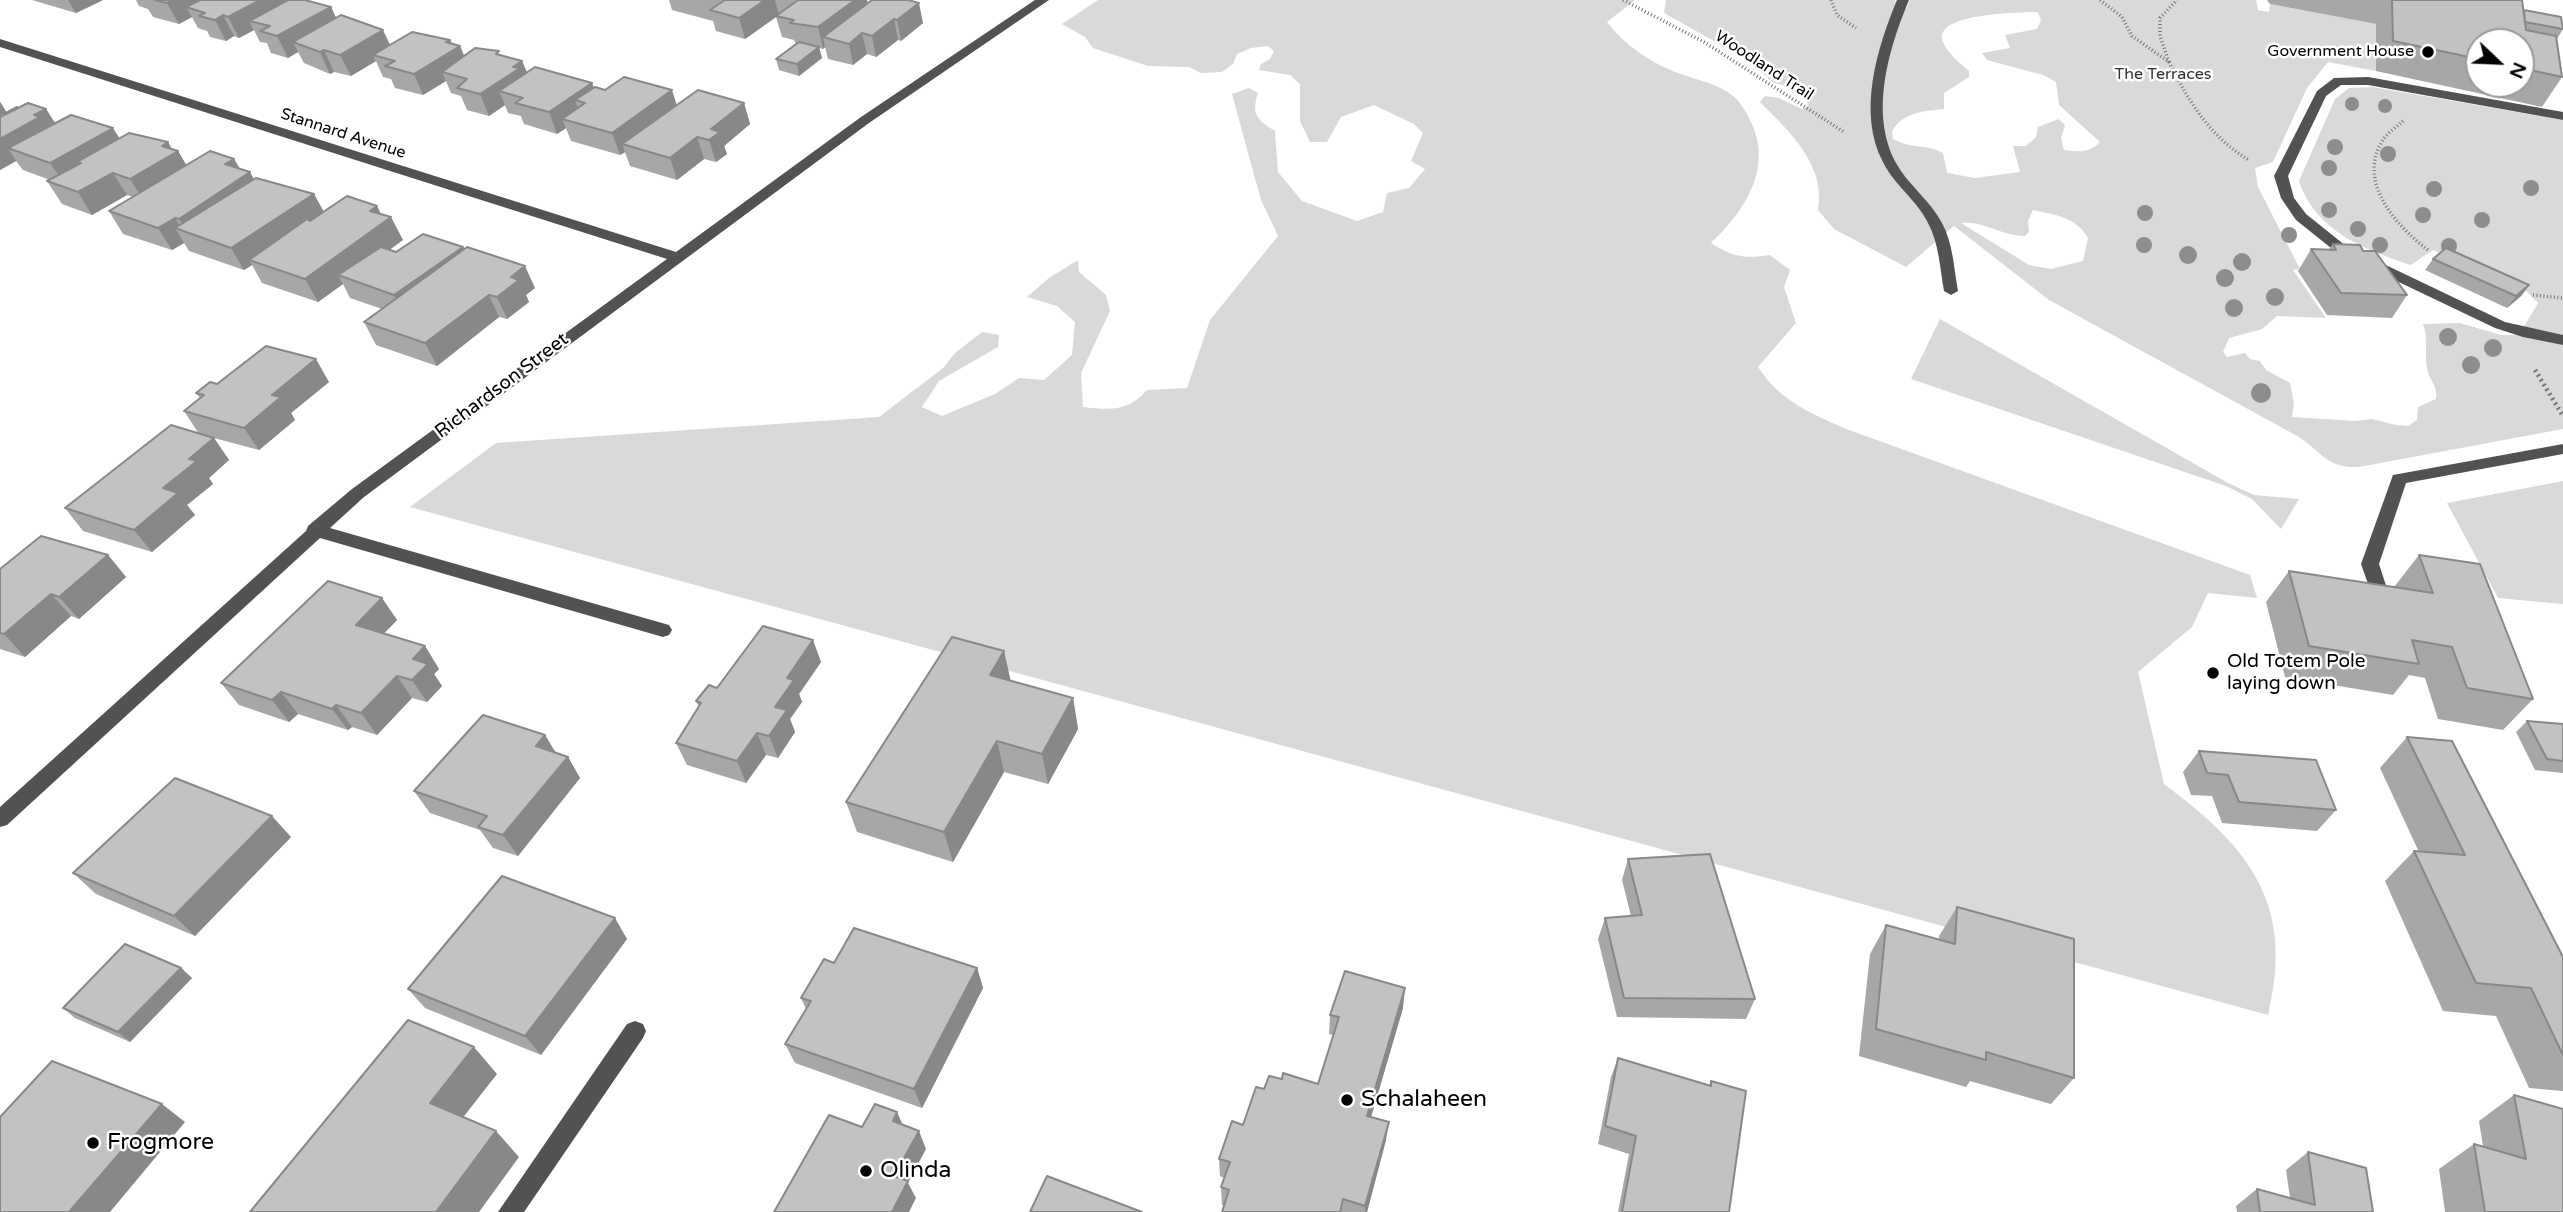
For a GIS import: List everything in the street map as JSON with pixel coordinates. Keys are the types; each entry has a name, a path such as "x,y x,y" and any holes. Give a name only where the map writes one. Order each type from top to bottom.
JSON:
{"street":[{"path":"1903,0 1886,40 1878,87 1881,125 1888,160 1939,230 1951,291"},
{"name":"Richardson Street","path":"0,819 314,530 358,493 676,257 1034,1"},
{"name":"Stannard Avenue","path":"0,44 676,257"},
{"path":"2563,116 2368,80 2339,81 2321,94 2281,176 2283,190 2293,209 2331,242 2358,258 2512,330 2563,340"},
{"path":"2389,622 2370,564 2399,479 2563,449"},
{"path":"314,530 663,630"},
{"path":"510,1212 635,1031"}],"path":[{"name":"Woodland Trail","path":"1623,0 1704,42 1888,160"},
{"path":"2100,0 2122,17 2139,43 2169,62"},
{"path":"2177,0 2160,18 2160,36 2169,62 2204,125 2244,157 2281,176"},
{"path":"2410,116 2383,140 2374,166 2377,192 2397,221 2430,251"},
{"path":"2512,330 2563,417"}],"green space":[{"path":"1098,0 1635,0 1607,22 1614,30 1630,46 1660,65 1715,85 1730,94 1745,111 1757,137 1759,155 1752,187 1735,217 1711,243 1739,256 1770,255 1790,270 1784,287 1796,323 1758,367 1777,389 1798,406 1849,430 2250,575 2257,598 2208,593 2192,627 2138,672 2164,784 2220,831 2242,856 2258,882 2270,910 2275,941 2275,976 2268,1015 410,507 496,443 879,417 943,368 955,353 982,332 999,335 998,347 939,381 922,407 942,416 995,394 1019,378 1044,380 1072,355 1075,322 1057,306 1027,297 1049,278 1078,260 1079,272 1106,295 1110,311 1081,373 1083,407 1118,408 1133,402 1147,390 1187,388 1210,320 1278,236 1261,200 1232,94 1249,88 1258,93 1255,106 1257,116 1275,131 1278,172 1302,201 1357,221 1383,212 1387,193 1409,188 1425,169 1411,161 1423,133 1414,124 1374,105 1341,117 1327,142 1310,142 1300,121 1300,84 1290,75 1259,70 1261,64 1270,59 1274,51 1268,46 1251,48 1237,54 1233,64 1222,72 1201,73 1189,67 1148,66 1093,48 1085,37 1062,24"},
{"name":"The Terraces","path":"1666,0 1894,0 1906,9 1910,0 2256,0 2258,10 2269,12 2270,4 2376,24 2376,71 2328,62 2307,88 2273,162 2255,168 2258,187 2300,269 2293,270 2326,318 2277,316 2262,329 2229,338 2223,352 2227,357 2245,353 2250,359 2260,361 2266,370 2290,383 2294,403 2292,417 2355,421 2372,419 2408,426 2417,420 2418,407 2436,399 2436,390 2427,368 2423,324 2460,323 2501,335 2519,335 2538,303 2527,292 2433,250 2411,265 2376,253 2329,226 2307,198 2299,181 2335,99 2349,88 2372,87 2563,120 2563,429 2359,467 2339,465 2299,437 2049,300 1954,226 1906,267 1834,229 1818,210 1817,178 1803,150 1760,102 1765,96 1779,98 1802,109 1808,106 1807,101 1788,86 1774,83 1744,58 1664,13","holes":["2038,12 2041,21 2037,29 2005,35 2010,48 1982,53 1987,60 2043,75 2056,82 2059,105 2100,142 2084,151 2064,150 2061,138 2065,125 2059,119 2038,127 2036,137 2026,146 2013,146 2020,172 1975,178 1947,173 1943,153 1893,139 1892,131 1902,120 1921,112 1944,109 1944,93 1969,77 1969,71 1946,48 1942,38 1945,30 1964,19 1994,14","2033,210 2065,218 2078,225 2088,238 2083,261 2051,269 2029,265 1961,223 1977,224 2008,234 2025,236 2029,232 2028,221"]},
{"path":"1940,319 2228,483 2254,495 2299,499 2281,529 2252,499 2226,486 1911,379"},
{"path":"2563,481 2563,604 2498,598 2447,503"}],"building":[{"path":"200,0 260,0 228,17 223,15 215,20 199,16 205,13 186,7"},
{"path":"288,0 305,0 331,7 277,36 260,31 270,26 249,21"},
{"path":"725,0 765,0 739,18 710,10"},
{"path":"798,0 855,0 818,27 790,23 794,20 776,16"},
{"path":"872,0 908,0 919,3 872,36 862,33 849,44 823,37"},
{"path":"2392,0 2522,0 2526,28 2465,28 2465,56 2393,41"},
{"path":"2524,10 2561,17 2563,29 2525,22"},
{"path":"341,15 383,30 340,55 324,50 320,52 293,42"},
{"path":"412,32 450,40 446,42 460,46 414,74 385,66 395,61 373,55"},
{"path":"2535,32 2556,36 2562,77 2535,71"},
{"path":"799,42 819,47 797,64 776,59"},
{"path":"475,48 499,51 496,54 522,61 513,67 520,68 480,94 457,88 467,79 442,72"},
{"path":"535,67 592,83 549,112 515,103 523,98 499,91"},
{"path":"624,77 672,90 612,133 562,119 585,103 575,100 595,87 605,90"},
{"path":"698,90 744,103 711,129 720,132 709,140 697,137 670,158 622,144"},
{"path":"28,103 46,109 34,115 40,117 0,139 0,117"},
{"path":"71,115 113,128 50,163 8,148"},
{"path":"129,133 168,142 162,146 178,151 130,179 113,173 78,192 47,181 81,163 77,162"},
{"path":"210,151 234,159 225,164 250,172 179,219 175,218 158,228 109,211"},
{"path":"256,178 314,194 231,248 175,228"},
{"path":"347,196 377,206 370,211 391,217 305,279 249,260 307,219 310,221"},
{"path":"423,234 463,247 394,295 338,275 381,247 396,252"},
{"path":"2333,244 2360,245 2363,251 2375,251 2407,295 2341,293 2311,249 2336,250"},
{"path":"467,247 525,266 511,277 519,280 497,297 489,295 425,343 364,322"},
{"path":"2446,248 2529,285 2516,296 2433,259"},
{"path":"266,346 316,359 272,395 281,397 244,428 184,411 204,395 196,393 210,382 217,384"},
{"path":"171,425 214,438 189,459 197,461 163,488 178,493 134,530 65,508"},
{"path":"41,536 108,555 59,597 51,594 4,634 0,633 0,569"},
{"path":"2419,555 2480,564 2533,699 2467,688 2452,647 2412,640 2419,664 2309,646 2289,571 2433,593"},
{"path":"328,581 382,598 356,625 425,646 413,659 428,664 412,680 397,676 361,713 336,705 332,709 281,692 272,700 221,683"},
{"path":"763,626 813,640 787,678 794,680 775,707 787,710 769,736 757,733 737,761 676,743 701,703 696,701 709,685 717,688"},
{"path":"952,637 1004,651 990,675 1073,698 1042,754 997,741 944,832 846,802"},
{"path":"483,715 545,735 536,746 568,757 503,835 478,827 487,816 414,791"},
{"path":"2527,721 2563,724 2563,761 2547,759"},
{"path":"2407,737 2452,741 2563,957 2563,1055 2531,988 2476,983 2414,851 2465,855"},
{"path":"2199,751 2316,760 2336,810 2239,802 2228,775 2207,773"},
{"path":"175,778 272,816 174,916 73,873"},
{"path":"1710,854 1755,999 1624,998 1605,918 1642,915 1628,859"},
{"path":"502,876 615,918 525,1036 408,989"},
{"path":"1957,907 2074,939 2074,1078 1986,1052 1986,1060 1876,1029 1886,925 1955,944"},
{"path":"854,928 977,968 914,1089 785,1044 811,1001 801,998 824,959 834,963"},
{"path":"125,944 181,968 118,1032 63,1008"},
{"name":"Schalaheen","path":"1345,971 1405,988 1367,1116 1389,1122 1365,1206 1343,1199 1340,1212 1222,1212 1229,1190 1221,1187 1230,1162 1219,1159 1232,1121 1243,1125 1256,1087 1264,1089 1269,1076 1282,1079 1283,1073 1318,1084 1339,1017 1330,1015"},
{"path":"408,1020 474,1047 430,1103 496,1131 436,1212 250,1212"},
{"path":"1618,1058 1711,1086 1711,1081 1746,1091 1729,1212 1622,1212 1636,1136 1605,1126"},
{"name":"Frogmore","path":"52,1061 162,1104 69,1212 0,1212 0,1117"},
{"path":"2514,1095 2563,1109 2563,1212 2485,1212 2474,1144 2526,1159"},
{"name":"Olinda","path":"875,1104 897,1112 893,1121 919,1131 894,1176 908,1181 892,1212 774,1212 829,1115 862,1127"},
{"path":"2308,1152 2366,1168 2373,1212 2260,1212 2257,1189 2315,1205"},
{"path":"1047,1176 1142,1212 1030,1212"}],"place":[{"name":"Government House","path":"2428,52"},
{"name":"Old Totem Pole laying down","path":"2213,673"},
{"name":"Schalaheen","path":"1347,1100"},
{"name":"Frogmore","path":"93,1143"},
{"name":"Olinda","path":"866,1171"}]}
